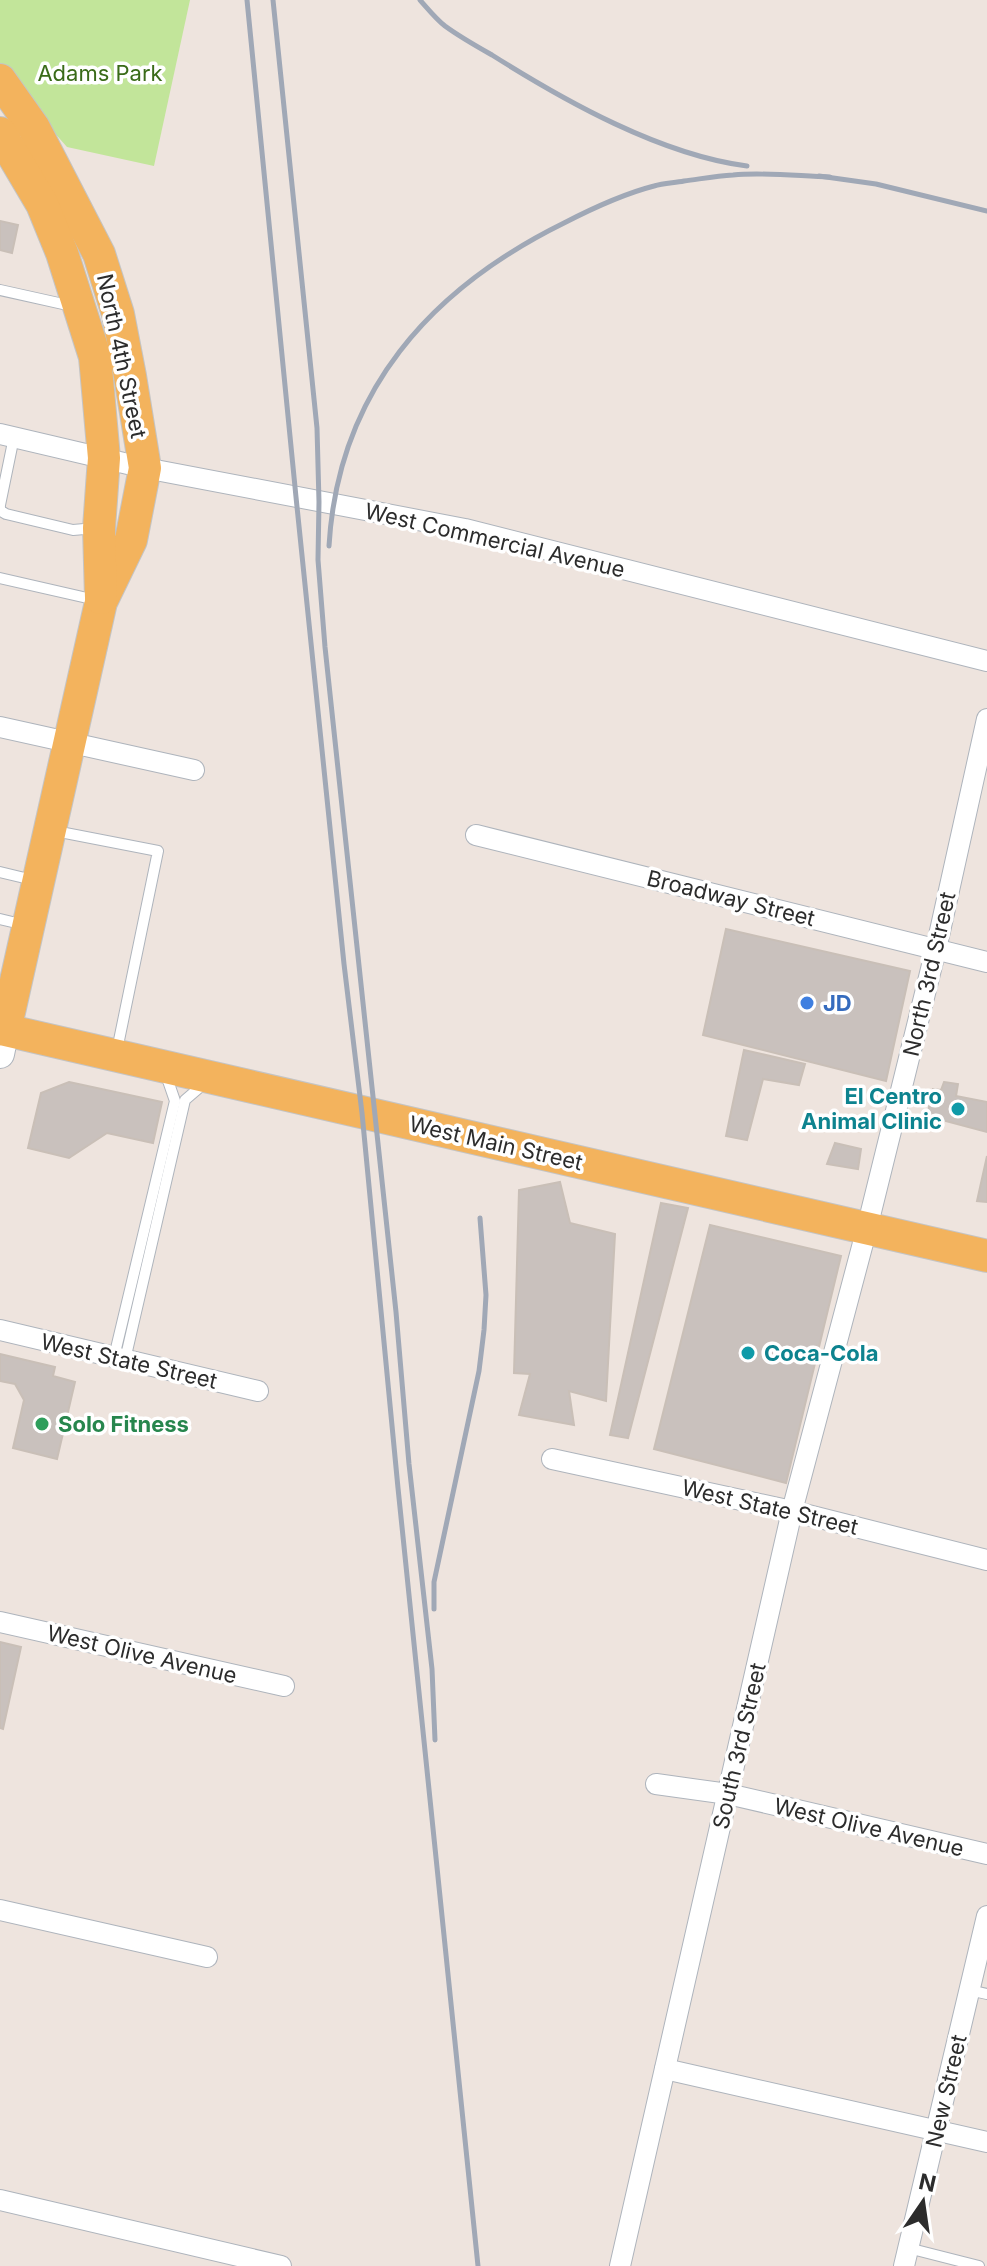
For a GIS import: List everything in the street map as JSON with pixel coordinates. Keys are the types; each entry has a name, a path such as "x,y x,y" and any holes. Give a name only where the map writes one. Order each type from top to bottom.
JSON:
{"main road":[{"name":"North 4th Street","path":"0,80 34,128 99,254 118,314 145,468 131,540 101,602 38,881 14,923 3,1042"},
{"name":"North 4th Street","path":"4,144 42,204 62,253 95,357 104,458 99,528 101,602"},
{"name":"West Main Street","path":"3,1042 116,1056 987,1256"}],"street":[{"name":"West Commercial Avenue","path":"7,436 145,468 465,529 987,661"},
{"name":"North 3rd Street","path":"867,1228 936,949 987,719"},
{"path":"0,727 194,770"},
{"name":"Broadway Street","path":"476,835 987,962"},
{"name":"South 3rd Street","path":"620,2266 792,1511 867,1228"},
{"name":"West State Street","path":"0,1330 258,1391"},
{"name":"West State Street","path":"552,1459 792,1511 987,1560"},
{"name":"West Olive Avenue","path":"0,1622 284,1686"},
{"name":"West Olive Avenue","path":"656,1784 728,1794 987,1854"},
{"path":"0,1910 207,1957"},
{"name":"New Street","path":"906,2257 936,2131 978,1992 987,1916"},
{"path":"665,2069 987,2142"},
{"path":"0,2200 221,2259 281,2266"}],"lane":[{"path":"0,290 80,308"},
{"path":"7,436 1,511 73,530 99,528"},
{"path":"0,578 101,602"},
{"path":"50,830 158,851 116,1056"},
{"path":"0,872 38,881"},
{"path":"120,1358 175,1101 163,1067"},
{"path":"120,1358 185,1100 210,1077"},
{"path":"906,2257 979,2266"}],"green space":[{"name":"Adams Park","path":"0,0 190,0 154,166 67,147 0,71"}],"building":[{"path":"0,221 18,225 12,253 0,250"},
{"name":"JD","path":"726,929 910,971 886,1081 703,1035"},
{"path":"744,1050 805,1064 799,1085 763,1079 747,1140 726,1136"},
{"path":"69,1082 162,1102 153,1143 107,1133 69,1158 28,1148 41,1093"},
{"name":"El Centro Animal Clinic","path":"944,1082 958,1084 956,1096 987,1102 987,1132 927,1116 933,1089 941,1090"},
{"path":"835,1143 861,1149 858,1169 827,1164"},
{"name":"El Centro Animal Clinic","path":"987,1156 987,1202 977,1201"},
{"path":"560,1182 570,1223 615,1234 606,1401 569,1391 574,1425 519,1415 530,1374 514,1373 519,1190"},
{"path":"661,1203 688,1208 628,1438 610,1435"},
{"name":"Coca-Cola","path":"710,1225 841,1256 786,1483 654,1449"},
{"name":"Solo Fitness","path":"0,1354 55,1367 53,1376 75,1382 57,1459 13,1448 24,1400 15,1384 0,1381"},
{"path":"0,1642 21,1647 3,1729 0,1728"}],"railway":[{"path":"247,0 478,2266"},
{"path":"273,0 317,428 318,560 325,647 432,1669 435,1740"},
{"path":"420,0 456,34 615,124 681,150 747,166"},
{"path":"329,546 336,491 351,440 372,394 400,352 433,314 472,280 564,223 642,189 745,174 830,177"},
{"path":"819,176 876,184 987,211"},
{"path":"434,1609 434,1582 479,1371 484,1330 486,1295 480,1218"}],"place":[{"name":"JD","path":"807,1003"},
{"name":"El Centro Animal Clinic","path":"958,1109"},
{"name":"Coca-Cola","path":"748,1353"},
{"name":"Solo Fitness","path":"42,1424"}]}
